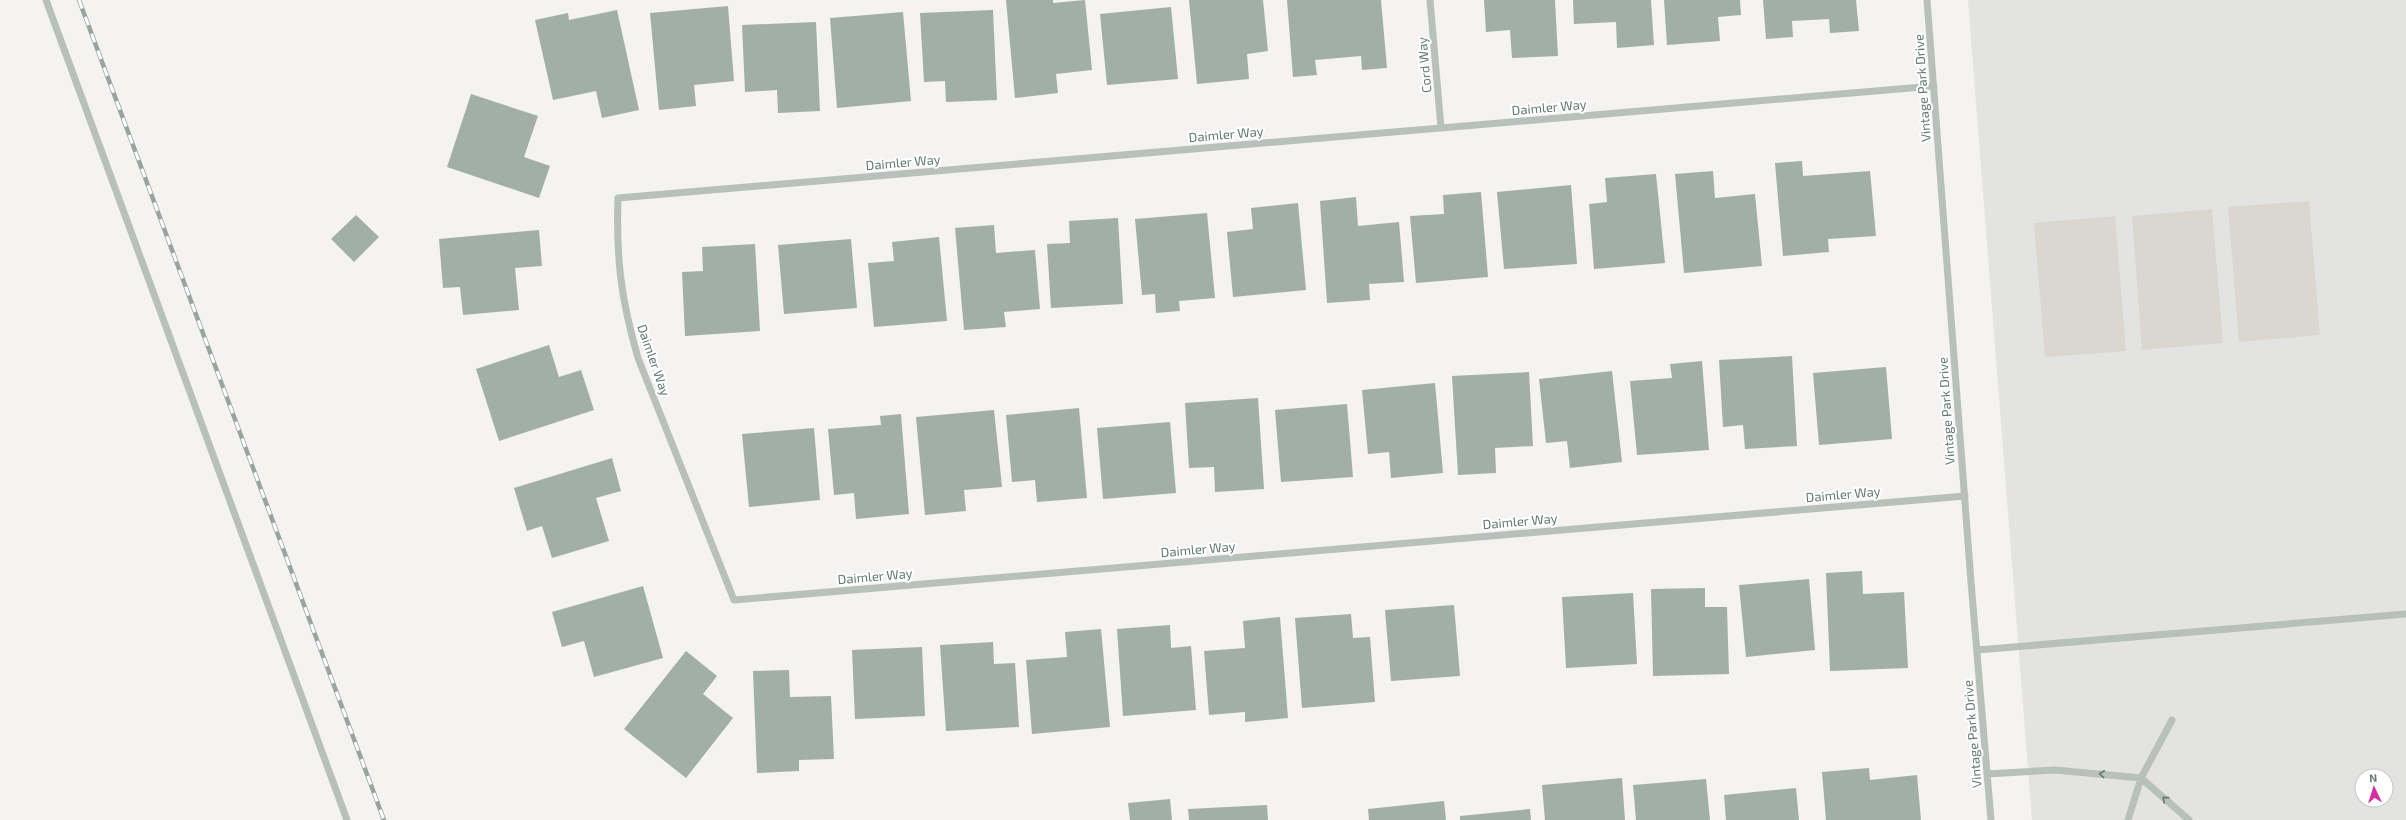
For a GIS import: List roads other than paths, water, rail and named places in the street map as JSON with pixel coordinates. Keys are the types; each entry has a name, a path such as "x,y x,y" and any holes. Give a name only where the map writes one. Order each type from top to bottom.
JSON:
{"street":[{"path":"46,0 347,820"},
{"name":"Cord Way","path":"1430,0 1441,128"},
{"name":"Vintage Park Drive","path":"1927,0 1991,820"},
{"name":"Daimler Way","path":"1934,86 618,198 617,238 619,278 627,319 638,358 734,600 1965,496"},
{"path":"1977,650 2406,614"},
{"path":"2128,820 2141,778 2172,720"},
{"path":"1987,774 2055,770 2141,778 2189,820"}],"railway":[{"path":"79,0 384,820"}]}
